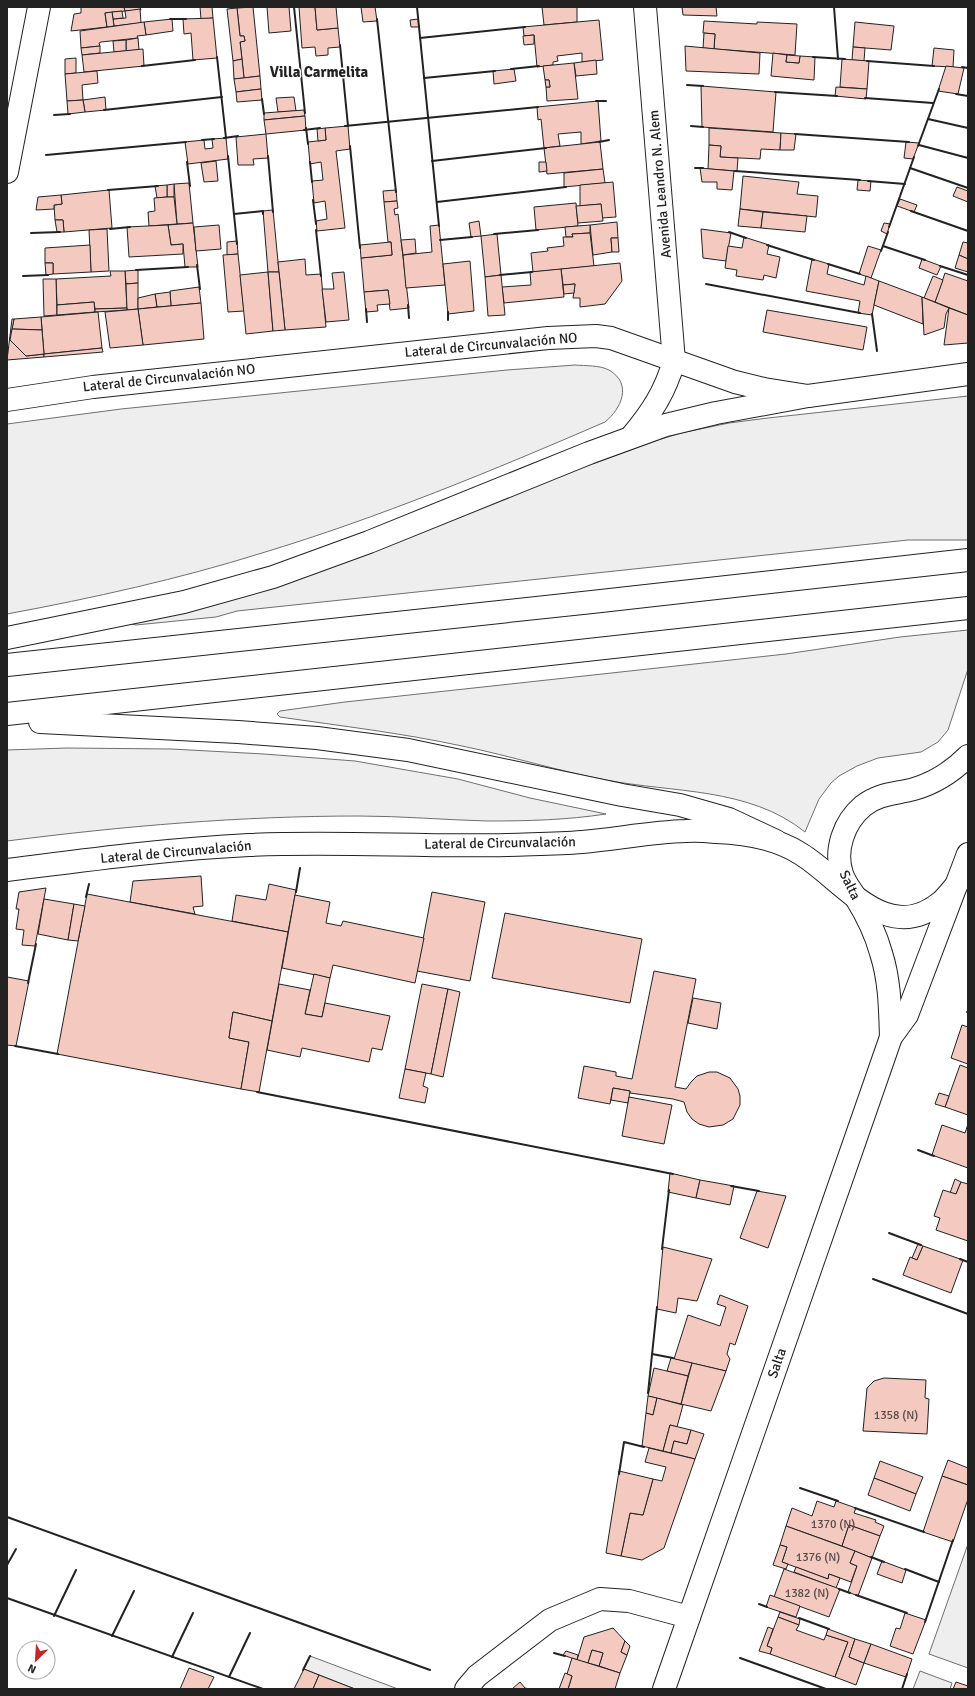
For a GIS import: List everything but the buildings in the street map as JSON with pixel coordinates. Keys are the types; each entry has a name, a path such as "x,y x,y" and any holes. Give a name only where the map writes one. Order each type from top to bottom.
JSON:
{"main road":[{"path":"7,172 39,7"},
{"name":"Avenida Leandro N. Alem","path":"645,7 674,361"},
{"name":"Lateral de Circunvalación NO","path":"7,400 93,387 548,338 596,336 611,338 735,382 764,389 808,396 968,374"},
{"path":"631,437 660,399 668,381 674,361"},
{"path":"7,638 184,602 273,577 369,542 631,437 666,425 689,419 808,396"},
{"path":"7,664 592,602 968,560"},
{"path":"7,714 968,608"},
{"path":"7,720 238,732 317,738 408,750 622,795 680,805 729,819 776,841"},
{"name":"Salta","path":"891,1037 887,972 881,951 856,898 848,887 842,874 840,859 843,834 847,823 855,813 872,799 882,795 913,789 929,784 945,775 968,756"},
{"name":"Lateral de Circunvalación","path":"7,870 113,857 249,845 375,844 463,846 539,844 583,842 686,831 731,833 776,841 800,853 856,898 877,911 892,916 908,917 922,914 931,910 943,901 957,884"},
{"name":"Salta","path":"664,1689 891,1037 907,1015 968,854"},
{"path":"466,1689 477,1676 550,1620 600,1599 629,1601 689,1617"}],"shaded area":[{"path":"575,365 605,368 616,376 621,382 622,396 620,404 611,417 605,422 521,458 349,525 168,580 104,595 7,614 7,424 121,409 507,370"},
{"path":"968,396 968,540 908,540 237,611 216,617 136,625 132,624 132,622 413,535 579,469 681,433 729,423"},
{"path":"968,630 968,669 948,730 938,742 921,752 878,758 857,766 839,776 831,783 819,799 805,832 783,817 760,807 735,799 684,790 606,780 439,741 280,717 277,714 280,711 345,702 786,654 900,637"},
{"path":"67,748 171,749 355,761 458,779 530,798 606,814 562,819 503,821 375,816 315,816 139,826 7,841 7,750"},
{"path":"968,1544 968,1668 929,1654"},
{"path":"310,1656 398,1689 355,1689 304,1669"},
{"path":"920,1671 952,1683 950,1689 913,1689"}],"wall":[{"path":"294,7 305,113"},
{"path":"417,7 439,226"},
{"path":"834,7 838,59"},
{"path":"170,19 186,19"},
{"path":"377,19 396,192"},
{"path":"420,38 525,27"},
{"path":"340,45 348,126"},
{"path":"217,57 226,138"},
{"path":"813,57 845,59"},
{"path":"142,66 195,60"},
{"path":"867,61 934,66"},
{"path":"511,69 539,66"},
{"path":"962,67 968,68"},
{"path":"424,78 495,71"},
{"path":"687,85 703,86"},
{"path":"918,146 939,89"},
{"path":"775,92 837,96"},
{"path":"956,94 968,96"},
{"path":"104,110 222,97"},
{"path":"865,98 933,103"},
{"path":"262,99 264,114"},
{"path":"596,101 606,101"},
{"path":"345,126 538,107"},
{"path":"54,115 70,114"},
{"path":"928,119 968,128"},
{"path":"691,126 703,127"},
{"path":"306,128 308,144"},
{"path":"304,130 320,128"},
{"path":"795,134 909,142"},
{"path":"224,138 238,136"},
{"path":"202,140 214,139"},
{"path":"599,142 609,140"},
{"path":"46,155 186,142"},
{"path":"919,145 968,158"},
{"path":"350,146 360,248"},
{"path":"432,161 546,148"},
{"path":"228,156 237,244"},
{"path":"268,156 273,212"},
{"path":"889,227 914,157"},
{"path":"187,162 190,186"},
{"path":"310,162 312,182"},
{"path":"695,168 703,168"},
{"path":"910,168 968,188"},
{"path":"735,171 860,180"},
{"path":"868,181 905,184"},
{"path":"108,190 158,186"},
{"path":"437,202 566,187"},
{"path":"313,200 316,224"},
{"path":"234,214 263,211 263,214"},
{"path":"911,211 968,231"},
{"path":"110,229 130,227"},
{"path":"316,230 321,276"},
{"path":"494,234 538,230"},
{"path":"31,233 60,232"},
{"path":"729,232 746,238"},
{"path":"881,251 888,232"},
{"path":"440,240 472,237"},
{"path":"767,245 814,260"},
{"path":"883,246 925,260"},
{"path":"828,264 860,274"},
{"path":"197,265 200,289"},
{"path":"940,266 968,275"},
{"path":"136,270 188,267"},
{"path":"500,275 532,272"},
{"path":"23,276 48,275"},
{"path":"706,284 860,313"},
{"path":"408,305 409,318"},
{"path":"366,309 367,322"},
{"path":"448,312 448,320"},
{"path":"872,314 877,351"},
{"path":"296,892 300,868"},
{"path":"86,897 89,884"},
{"path":"28,983 36,944"},
{"path":"15,1046 58,1054"},
{"path":"257,1092 673,1174"},
{"path":"918,1150 934,1156"},
{"path":"731,1186 759,1191"},
{"path":"662,1249 669,1190"},
{"path":"889,1233 921,1245"},
{"path":"960,1259 968,1262"},
{"path":"873,1279 968,1314"},
{"path":"648,1393 657,1307"},
{"path":"652,1354 673,1358"},
{"path":"619,1474 624,1442 644,1447"},
{"path":"800,1488 838,1501"},
{"path":"855,1508 924,1532"},
{"path":"7,1517 430,1670"},
{"path":"925,1622 953,1540"},
{"path":"7,1565 16,1549"},
{"path":"871,1557 884,1562"},
{"path":"905,1569 939,1582"},
{"path":"54,1616 76,1570"},
{"path":"839,1589 850,1593"},
{"path":"112,1636 134,1591"},
{"path":"856,1595 907,1613"},
{"path":"7,1598 263,1689"},
{"path":"759,1604 767,1607"},
{"path":"172,1657 193,1613"},
{"path":"799,1618 829,1629"},
{"path":"229,1677 250,1633"},
{"path":"554,1653 565,1656"},
{"path":"303,1670 310,1656"},
{"path":"740,1658 826,1689"},
{"path":"902,1689 907,1674"}],"district":[{"name":"Villa Carmelita","path":"319,72"}]}
